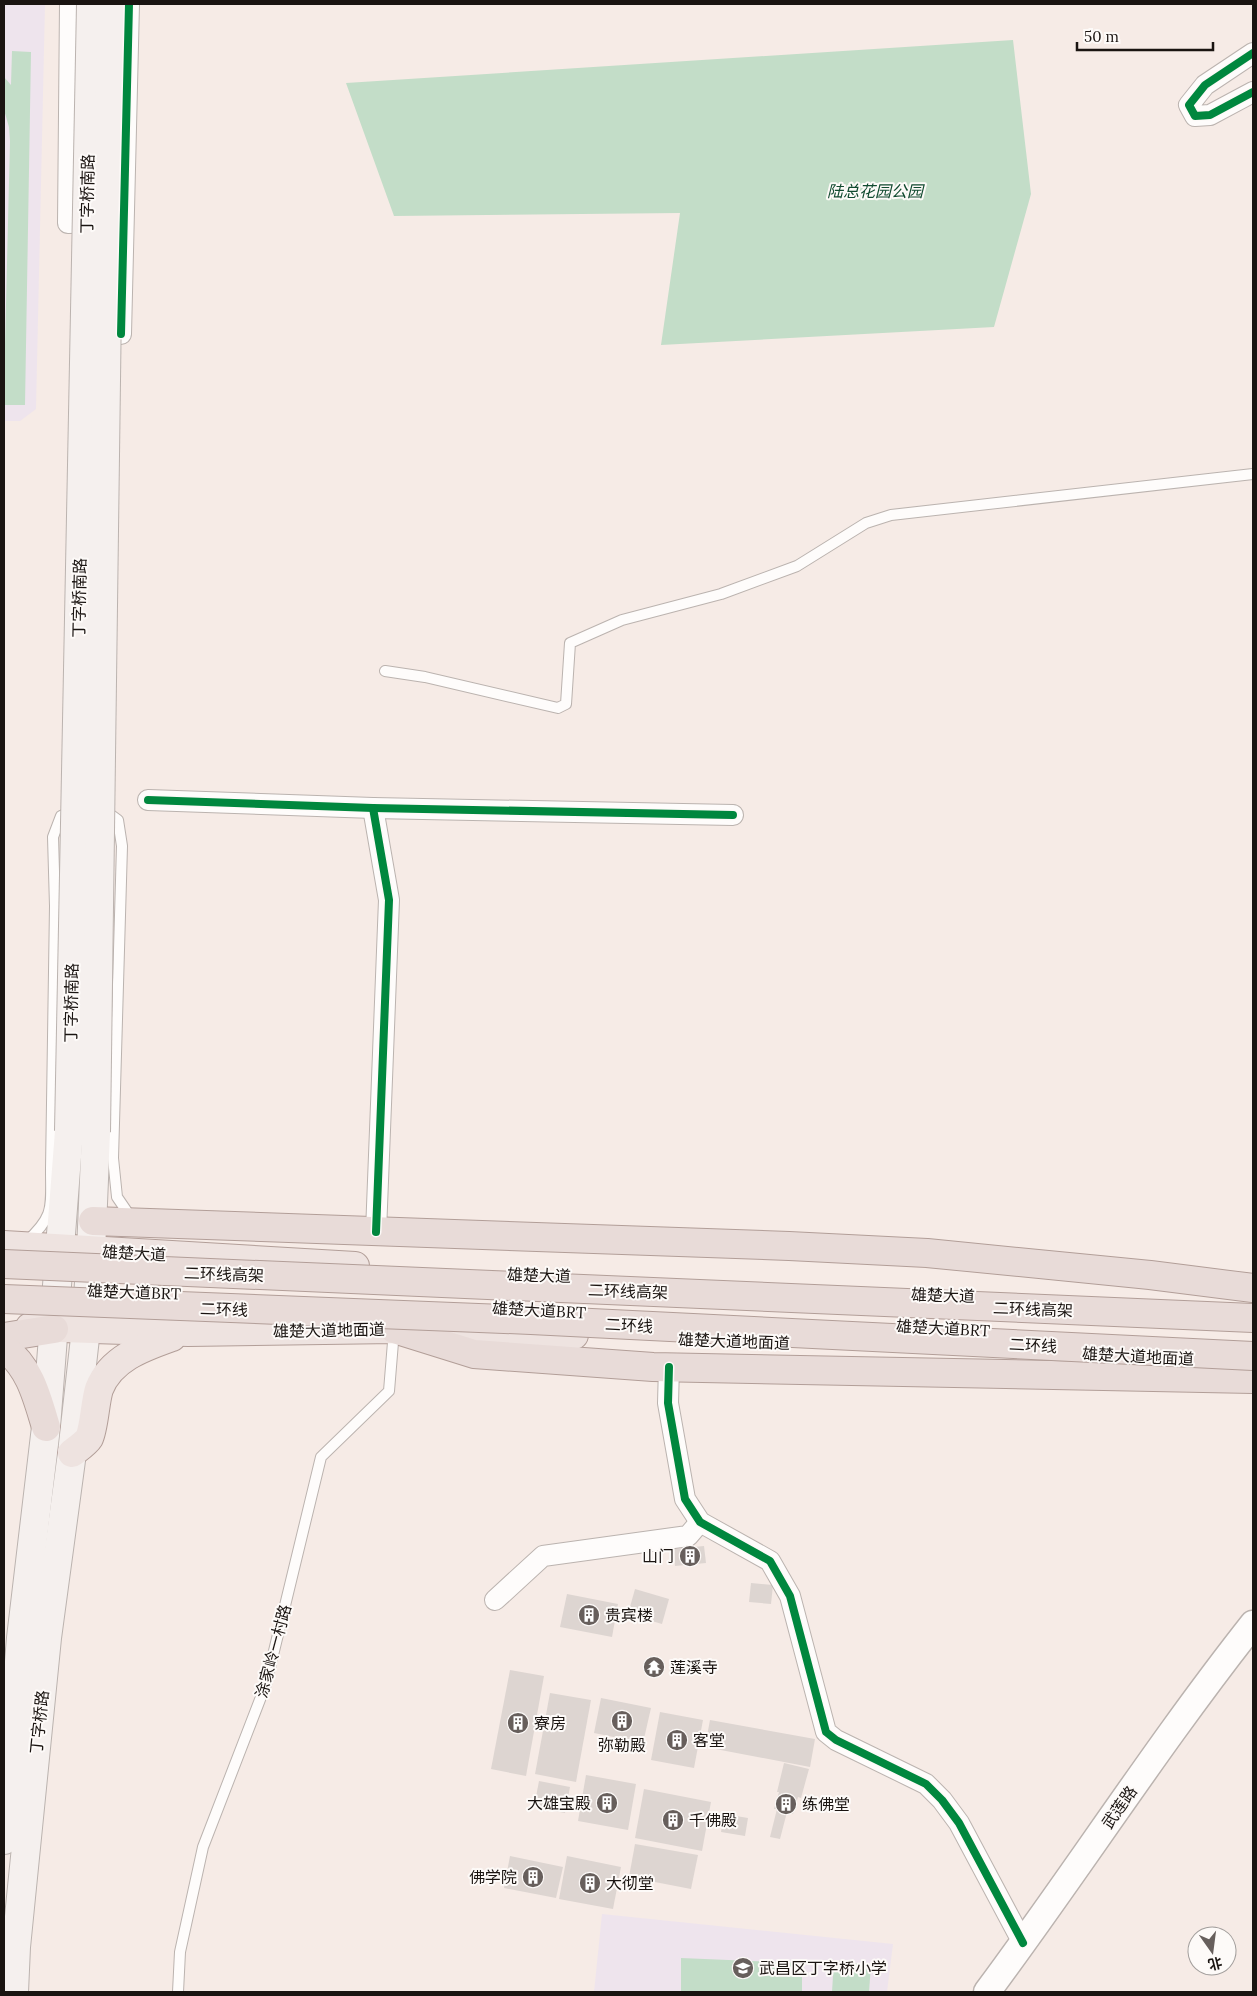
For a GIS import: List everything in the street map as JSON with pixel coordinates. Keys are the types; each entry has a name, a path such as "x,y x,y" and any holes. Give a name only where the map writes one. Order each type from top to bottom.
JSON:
{"highway":[{"path":"93,1221 927,1253 1150,1275 1253,1288"},
{"name":"二环线高架","path":"9,1252 1253,1318"},
{"name":"二环线","path":"4,1299 530,1320 1253,1356"},
{"path":"4,1337 54,1329"},
{"path":"394,1329 474,1354 669,1367 1253,1379"},
{"path":"4,1348 20,1362 27,1374 46,1427"}],"main road":[{"name":"丁字桥南路","path":"73,1289 61,1248 69,1131 90,4"},
{"name":"丁字桥南路","path":"73,1289 91,1251 96,1132 111,4"},
{"name":"雄楚大道","path":"9,1252 61,1248 832,1291 1061,1298 1253,1311"},
{"name":"丁字桥路","path":"4,1840 10,1706 21,1638 46,1427 54,1329 73,1289"},
{"name":"丁字桥路","path":"14,1992 16,1947 47,1638 72,1454 86,1329 73,1289"},
{"name":"雄楚大道地面道","path":"4,1326 188,1332 394,1329 1096,1354 1253,1363"},
{"path":"72,1454 89,1438 99,1389 114,1366 136,1351 188,1332"}],"street":[{"path":"70,4 68,222 124,222"},
{"path":"122,334 129,4"},
{"path":"1253,53 1205,85 1189,105 1195,116 1210,116 1253,92"},
{"path":"148,800 374,808 733,815"},
{"path":"374,808 389,900 376,1232"},
{"path":"669,1367 668,1403 692,1534"},
{"path":"494,1600 543,1556 692,1534 770,1561 790,1596 826,1732 836,1740 926,1784 932,1790 959,1823 1023,1943"},
{"name":"武莲路","path":"987,1992 1177,1724 1253,1624"}],"lane":[{"path":"385,672 425,677 558,708 566,704 570,643 622,620 721,594 797,566 866,522 891,515 1253,474"},
{"path":"9,1252 40,1229 51,1210 55,906 53,837 61,816 82,807 105,809 118,820 122,846 113,1158 117,1197 134,1222"},
{"path":"94,1190 113,1158"},
{"path":"51,1169 65,1193"},
{"name":"涂家岭一村路","path":"178,1992 180,1952 203,1847 266,1684 321,1457 389,1391 394,1329"}],"shaded area":[{"path":"4,4 45,4 36,409 20,421 4,421"},
{"name":"武昌区丁字桥小学","path":"602,1914 893,1944 887,1992 594,1992"}],"green space":[{"name":"陆总花园公园","path":"1013,40 1031,194 994,327 661,345 680,213 394,216 346,83"},
{"path":"12,51 31,52 25,405 5,405 4,385 10,141 9,127 4,110 4,77 11,85"},
{"path":"681,1958 802,1963 802,1992 681,1992"},
{"path":"834,1961 871,1965 869,1992 832,1992"}],"building":[{"name":"山门","path":"704,1546 706,1563 675,1566 674,1549"},
{"path":"751,1583 773,1585 771,1604 749,1602"},
{"path":"635,1589 669,1599 662,1624 628,1614"},
{"name":"贵宾楼","path":"567,1594 618,1604 612,1637 560,1627"},
{"name":"寮房","path":"510,1670 544,1676 526,1776 491,1769"},
{"path":"550,1693 591,1700 576,1782 535,1774"},
{"name":"弥勒殿","path":"601,1698 651,1708 643,1743 594,1733"},
{"name":"客堂","path":"660,1712 703,1720 694,1768 651,1760"},
{"path":"710,1720 815,1739 810,1767 705,1747"},
{"name":"练佛堂","path":"784,1763 809,1769 801,1798 798,1797 793,1814 787,1812 780,1839 770,1837 777,1809 774,1809"},
{"name":"大雄宝殿","path":"586,1775 636,1784 628,1830 578,1821"},
{"path":"539,1781 570,1787 565,1813 534,1807"},
{"name":"千佛殿","path":"644,1789 711,1802 702,1851 635,1838"},
{"path":"724,1814 748,1818 745,1836 721,1832"},
{"path":"635,1844 698,1855 691,1889 629,1877"},
{"name":"佛学院","path":"510,1856 563,1867 556,1898 504,1888"},
{"name":"大彻堂","path":"567,1856 621,1867 613,1909 559,1899"}],"cycle path":[{"path":"121,334 129,4"},
{"path":"1253,53 1205,85 1189,105 1195,116 1210,115 1253,92"},
{"path":"148,800 373,808 733,815"},
{"path":"373,808 389,900 376,1232"},
{"path":"669,1367 668,1403 685,1499 700,1522 770,1561 790,1596 826,1732 836,1740 926,1784 942,1800 959,1823 1023,1943"}],"place":[{"name":"山门","path":"690,1556"},
{"name":"贵宾楼","path":"589,1615"},
{"name":"莲溪寺","path":"654,1667"},
{"name":"弥勒殿","path":"622,1721"},
{"name":"寮房","path":"518,1723"},
{"name":"客堂","path":"677,1740"},
{"name":"大雄宝殿","path":"607,1803"},
{"name":"练佛堂","path":"786,1804"},
{"name":"千佛殿","path":"673,1820"},
{"name":"佛学院","path":"533,1877"},
{"name":"大彻堂","path":"590,1883"},
{"name":"武昌区丁字桥小学","path":"743,1968"}]}
